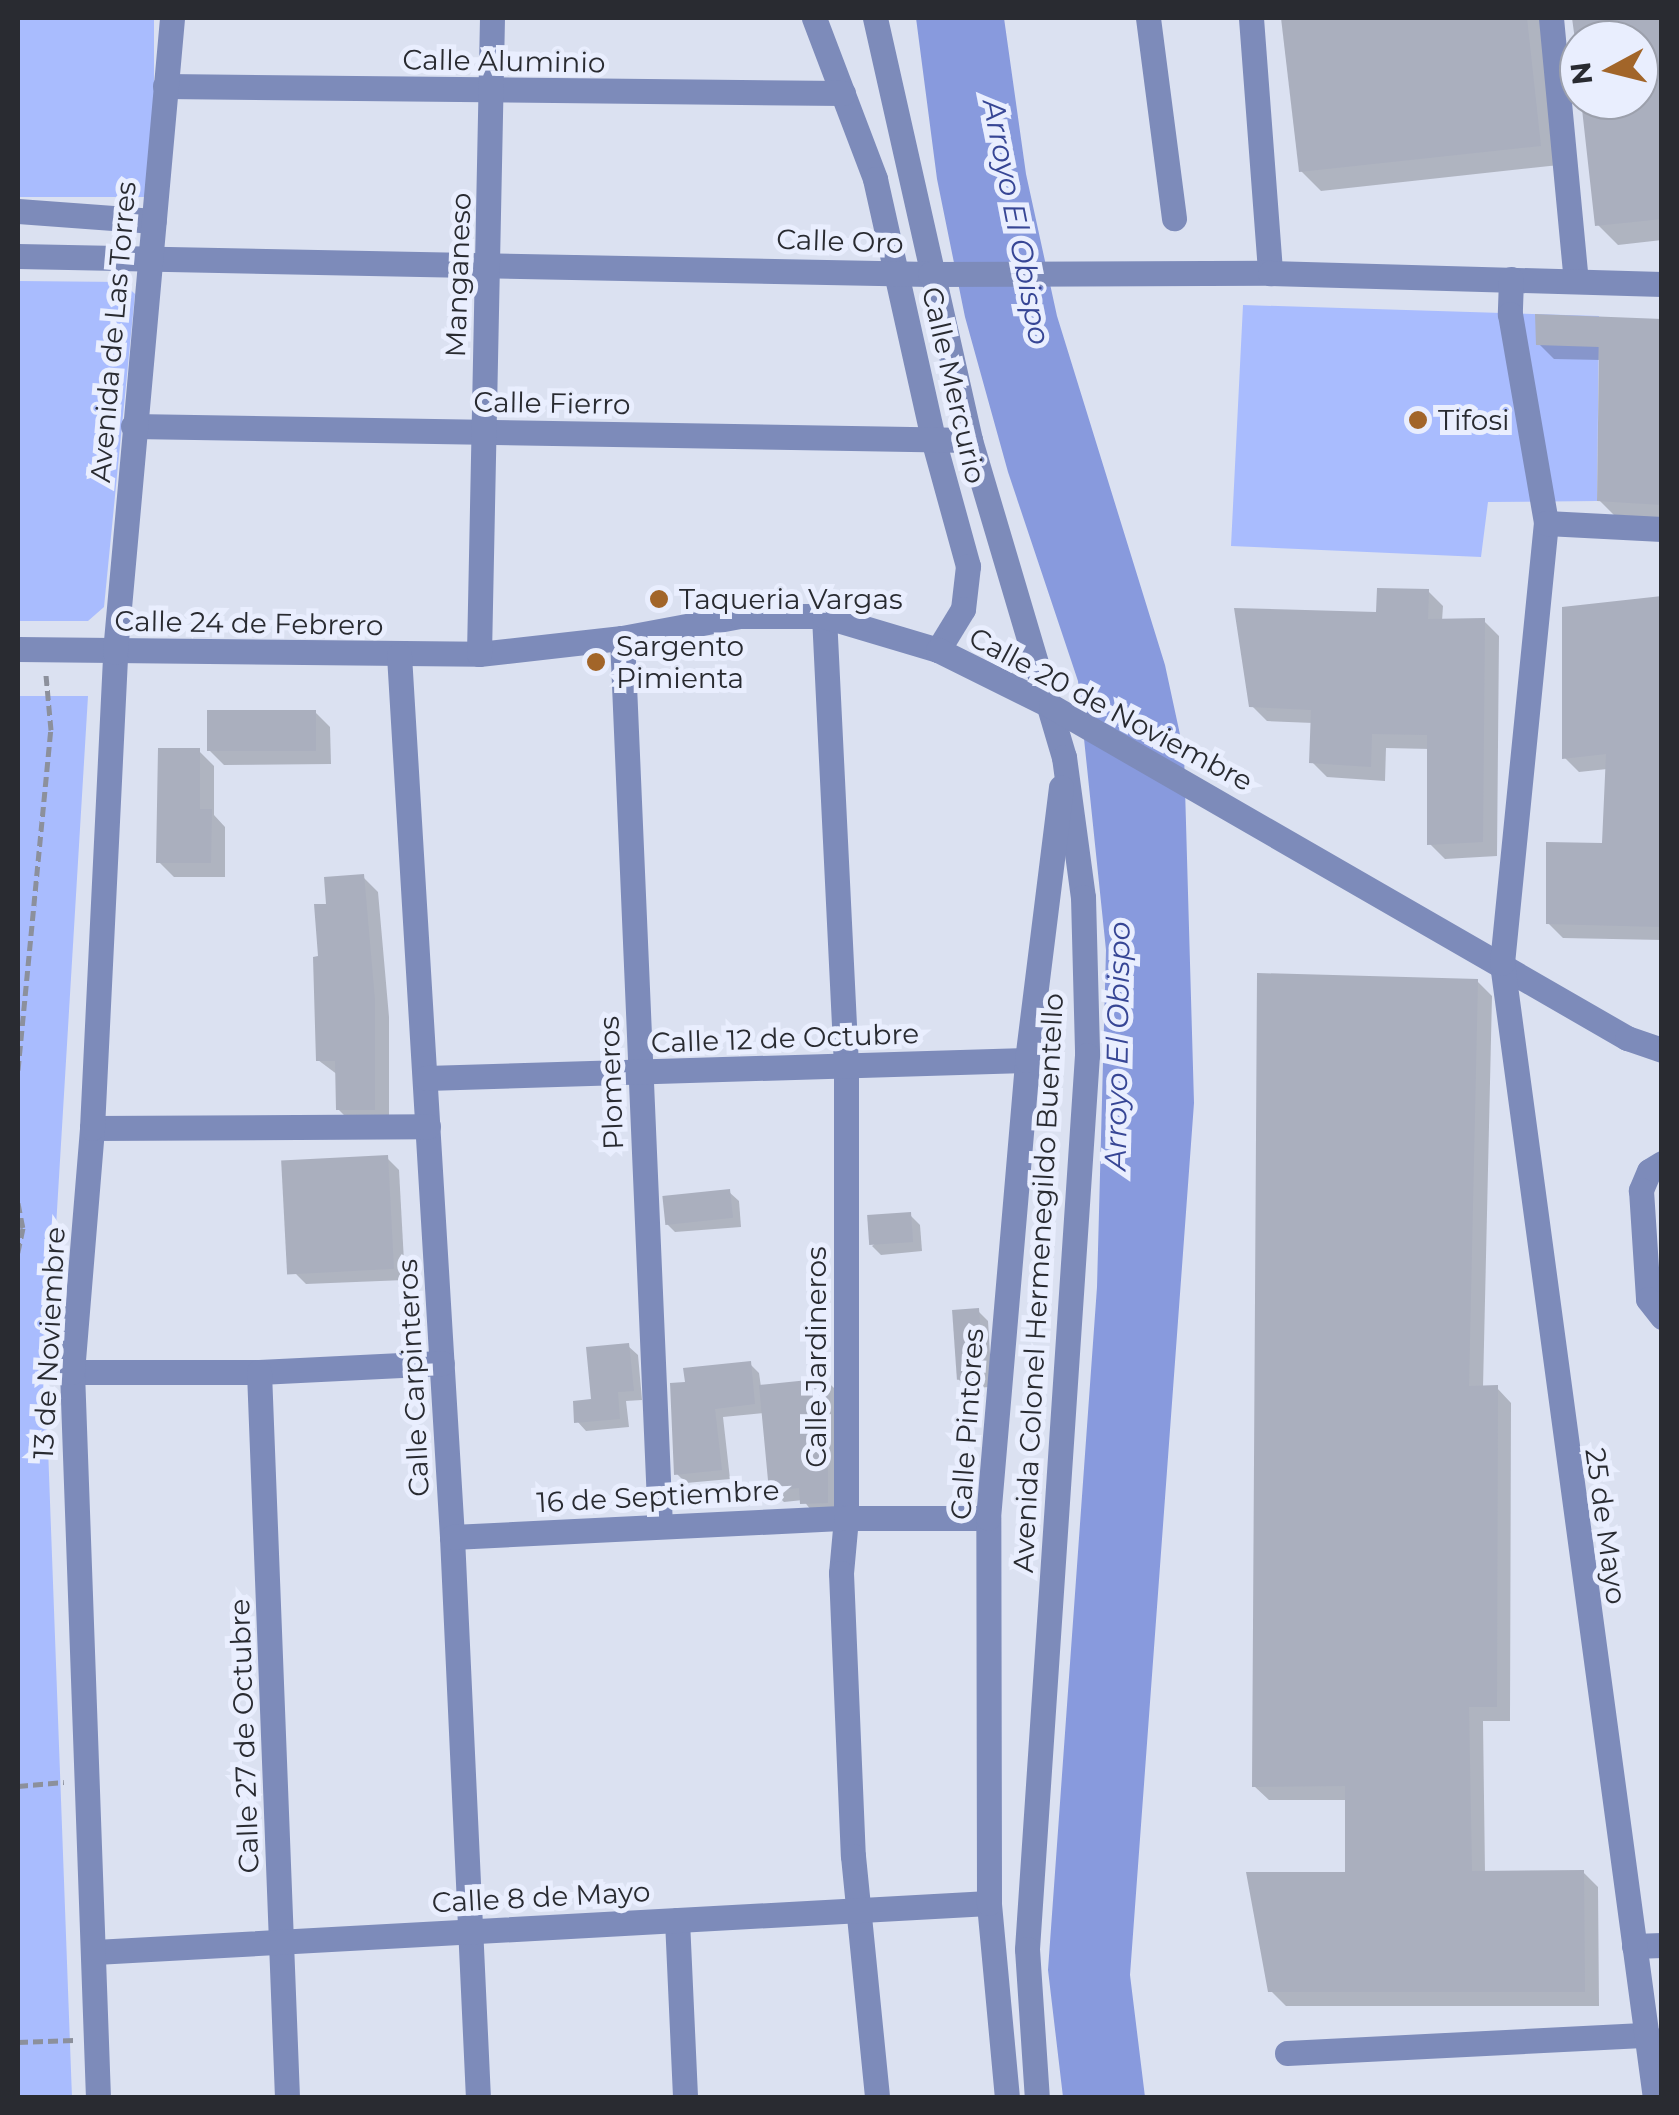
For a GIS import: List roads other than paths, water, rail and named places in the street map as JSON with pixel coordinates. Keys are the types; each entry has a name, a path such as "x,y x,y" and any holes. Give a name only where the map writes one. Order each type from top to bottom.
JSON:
{"street":[{"name":"Avenida de Las Torres","path":"115,652 172,18"},
{"name":"Manganeso","path":"479,654 494,92 492,18"},
{"name":"Calle Mercurio","path":"814,18 875,179 933,439 968,566 963,609 938,650"},
{"name":"Avenida Colonel Hermenegildo Buentello","path":"875,18 908,169 940,273 970,440 1064,758 1084,897 1086,1055 1027,1949 1036,2098"},
{"path":"1148,18 1174,218"},
{"path":"1251,18 1270,274"},
{"path":"1552,18 1576,281"},
{"name":"Calle Aluminio","path":"165,86 843,93"},
{"path":"875,179 908,169"},
{"path":"18,211 154,221"},
{"name":"Calle Oro","path":"18,256 940,273 1270,274 1662,284"},
{"name":"25 de Mayo","path":"1512,279 1510,314 1546,523 1502,963 1655,2098"},
{"name":"Calle Fierro","path":"133,426 970,440"},
{"path":"1546,523 1662,529"},
{"name":"Calle 20 de Noviembre","path":"479,654 622,638 740,616 824,616 938,650 1097,730 1627,1038 1662,1050"},
{"name":"Calle Jardineros","path":"824,616 846,1064 846,1518 842,1573 853,1856 877,2098"},
{"name":"Plomeros","path":"622,638 660,1525"},
{"name":"Calle 24 de Febrero","path":"18,649 479,654"},
{"name":"13 de Noviembre","path":"98,2098 72,1372 92,1128 115,652"},
{"name":"Calle Carpinteros","path":"399,655 452,1537 478,2098"},
{"name":"Calle Pintores","path":"1007,2098 990,1903 988,1518 1027,1060 1064,758"},
{"name":"Calle 12 de Octubre","path":"426,1078 1027,1060"},
{"path":"92,1128 428,1126"},
{"path":"1662,1163 1648,1172 1641,1190 1648,1299 1662,1318"},
{"path":"72,1372 259,1372 442,1363"},
{"name":"Calle 27 de Octubre","path":"259,1372 287,2098"},
{"name":"16 de Septiembre","path":"452,1537 846,1518 988,1518"},
{"name":"Calle 8 de Mayo","path":"95,1952 990,1903"},
{"path":"676,1920 685,2098"},
{"path":"1634,1946 1662,1945"},
{"path":"1287,2052 1648,2035"}],"water":[{"name":"Arroyo El Obispo","path":"916,18 1004,18 1026,174 1057,316 1165,665 1184,753 1194,1103 1130,1975 1145,2097 1063,2097 1048,1970 1097,1287 1106,950 1078,681 1008,472 965,317 937,179"}],"place":[{"name":"Tifosi","path":"1418,420"},
{"name":"Taqueria Vargas","path":"659,599"},
{"name":"Sargento Pimienta","path":"596,662"}]}
